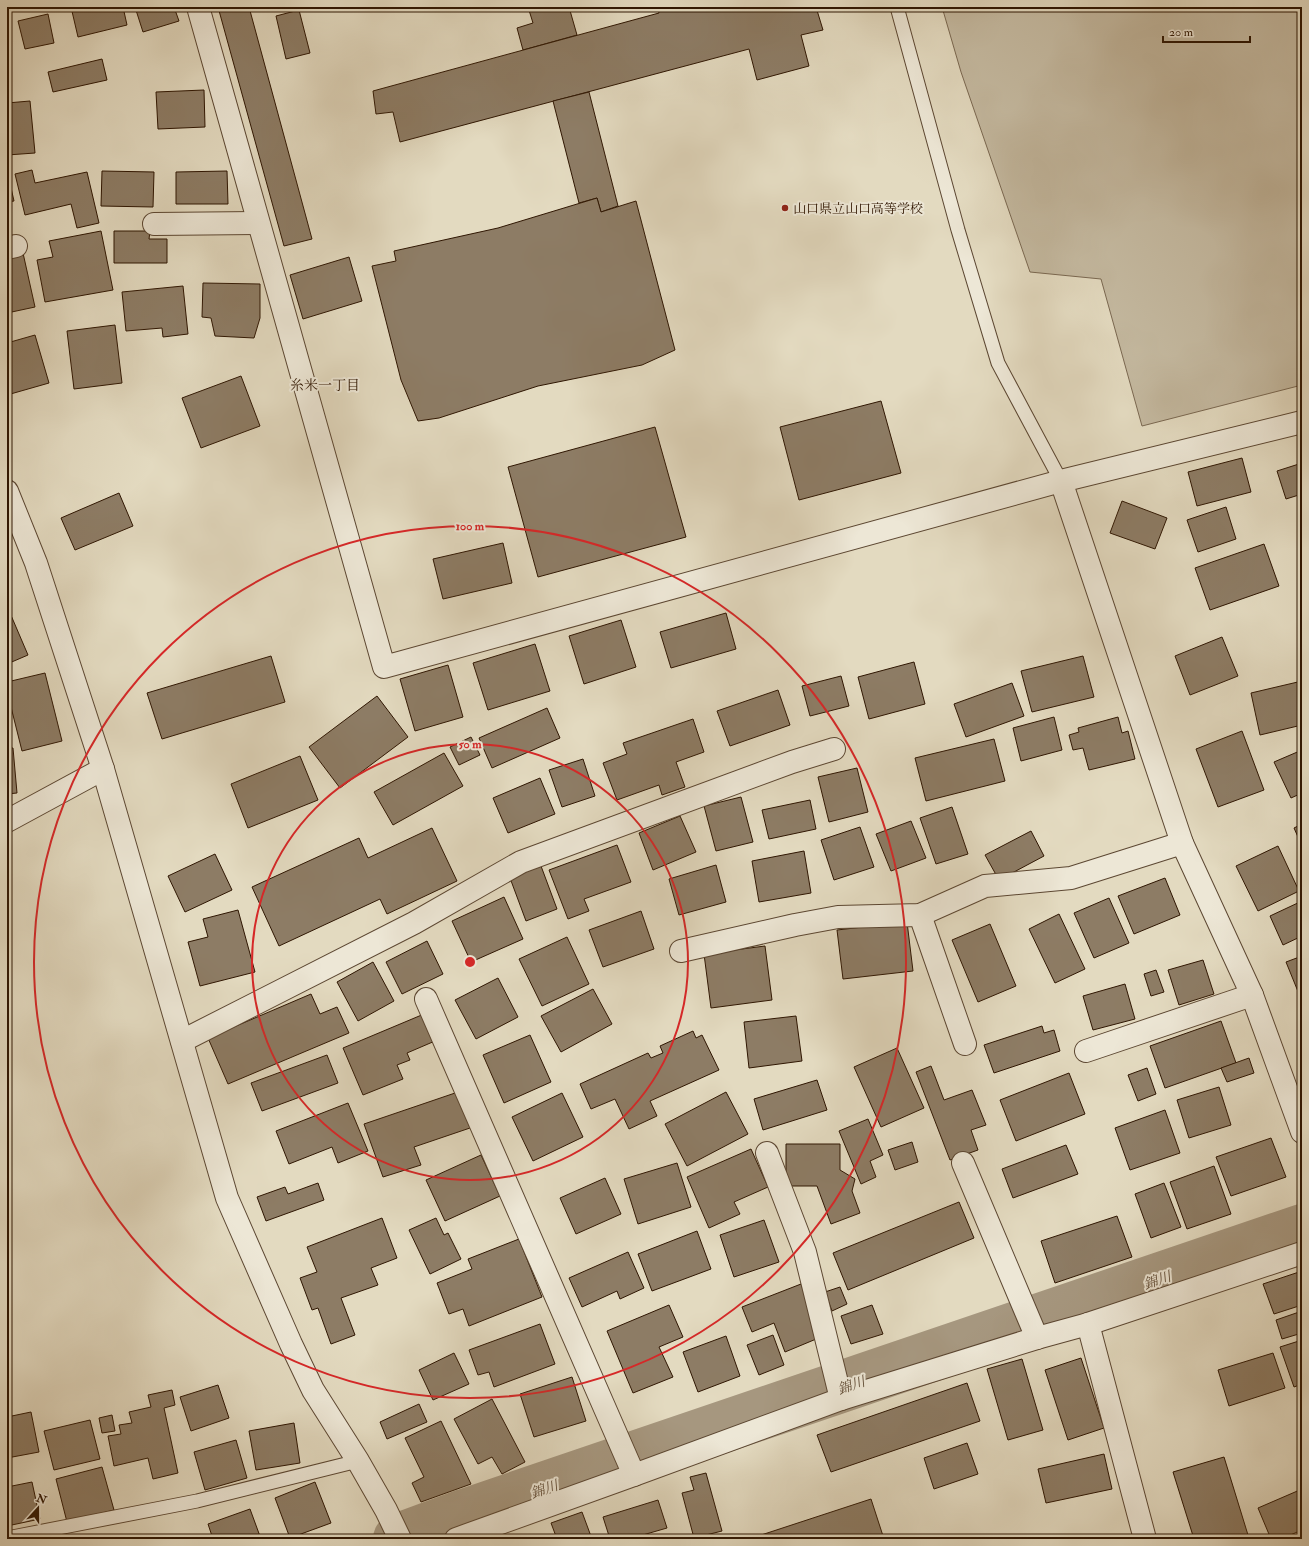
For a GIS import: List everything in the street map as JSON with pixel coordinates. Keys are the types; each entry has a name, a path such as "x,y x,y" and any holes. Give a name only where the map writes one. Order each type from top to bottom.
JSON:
{"street":[{"path":"198,7 384,666 1061,481 1302,422"},
{"path":"154,224 258,223"},
{"path":"1061,481 1182,843 1252,995 1302,1132"},
{"path":"7,491 36,563 103,769 231,1205 291,1344 313,1390 358,1461 386,1510 400,1539"},
{"path":"182,1041 414,923 521,862 792,762 834,749"},
{"path":"7,821 103,769"},
{"path":"681,951 795,925 838,917 920,915 985,886 1071,878 1182,843"},
{"path":"920,915 965,1044"},
{"path":"1086,1051 1252,995"},
{"path":"426,999 634,1475"},
{"path":"767,1153 805,1252 841,1399"},
{"path":"963,1163 1037,1338"},
{"path":"456,1539 841,1399 1037,1338 1088,1324 1302,1253"},
{"path":"1088,1324 1144,1539"}],"lane":[{"path":"897,7 958,230 998,363 1061,481"},
{"path":"7,1538 197,1501 358,1461"}],"shaded area":[{"path":"942,7 1302,7 1302,385 1142,426 1101,279 1030,272 961,72"}],"building":[{"path":"71,7 123,7 127,25 78,37"},
{"path":"135,7 174,7 179,21 143,32"},
{"path":"218,7 249,7 312,239 284,246"},
{"path":"528,7 569,7 577,35 523,50 517,28 533,23"},
{"path":"658,7 816,7 823,30 801,35 809,66 757,80 749,49 400,142 393,112 376,114 373,91 659,13"},
{"path":"299,10 310,53 286,59 276,16"},
{"path":"48,14 54,43 25,49 18,21"},
{"path":"102,59 107,80 53,92 48,72"},
{"path":"204,90 205,127 158,129 156,92"},
{"path":"589,92 618,206 601,212 597,198 579,203 553,101"},
{"path":"30,101 35,153 7,155 7,103"},
{"path":"32,170 35,183 87,172 99,223 77,228 71,204 25,215 15,174"},
{"path":"102,171 154,172 153,207 101,206"},
{"path":"227,171 228,204 176,204 176,172"},
{"path":"7,179 9,179 14,201 7,202"},
{"path":"597,198 601,212 636,201 675,350 642,365 538,386 439,418 418,421 401,380 372,266 396,261 394,251 498,228"},
{"path":"101,231 113,290 45,302 37,260 53,257 49,241"},
{"path":"114,231 150,231 149,239 167,239 167,263 114,263"},
{"path":"23,253 35,307 7,313 7,257"},
{"path":"349,257 362,301 303,319 290,275"},
{"path":"203,283 260,284 260,318 254,338 215,336 211,318 202,317"},
{"path":"183,286 188,334 163,337 162,328 126,331 122,292"},
{"path":"115,325 122,383 74,389 67,331"},
{"path":"35,335 49,383 7,395 7,343"},
{"path":"241,376 260,426 201,448 182,398"},
{"path":"881,401 901,473 799,500 780,427"},
{"path":"655,427 686,537 538,577 508,467"},
{"path":"1242,458 1251,492 1197,506 1188,472"},
{"path":"1302,463 1302,494 1286,499 1277,471"},
{"path":"119,493 133,526 75,550 61,518"},
{"path":"1122,501 1167,518 1155,549 1110,533"},
{"path":"1226,507 1236,539 1198,552 1187,520"},
{"path":"503,543 512,583 443,599 433,559"},
{"path":"1264,544 1279,586 1210,610 1195,568"},
{"path":"10,613 28,655 7,664 7,615"},
{"path":"726,613 736,649 671,668 660,632"},
{"path":"621,620 636,667 584,684 569,636"},
{"path":"1222,637 1238,676 1190,695 1175,656"},
{"path":"535,644 550,691 488,710 473,663"},
{"path":"271,656 285,702 162,739 147,693"},
{"path":"1083,656 1094,697 1032,712 1021,671"},
{"path":"914,662 925,704 869,719 858,677"},
{"path":"448,665 463,717 415,731 400,679"},
{"path":"45,673 62,741 22,751 7,691 7,682"},
{"path":"841,676 849,706 810,716 802,686"},
{"path":"1302,681 1302,725 1260,735 1251,693"},
{"path":"1012,683 1024,716 966,737 954,704"},
{"path":"778,690 790,725 730,746 717,711"},
{"path":"377,696 408,737 340,788 309,747"},
{"path":"547,708 560,738 492,768 479,738"},
{"path":"1054,717 1062,750 1021,761 1013,728"},
{"path":"1118,717 1122,733 1128,731 1135,759 1089,770 1083,748 1073,750 1069,735 1079,732 1078,728"},
{"path":"693,719 704,752 676,762 685,787 662,795 659,785 617,800 603,763 627,754 623,743"},
{"path":"1242,731 1264,790 1218,807 1196,749"},
{"path":"471,737 480,755 459,765 450,747"},
{"path":"994,739 1005,781 926,801 915,758"},
{"path":"7,748 13,748 17,793 7,794"},
{"path":"1302,750 1302,793 1291,798 1274,762"},
{"path":"444,753 463,786 393,825 374,792"},
{"path":"300,756 318,800 248,828 231,784"},
{"path":"583,759 595,796 562,807 549,770"},
{"path":"857,768 868,812 829,822 818,777"},
{"path":"540,778 555,814 508,833 493,798"},
{"path":"741,797 753,842 716,851 704,806"},
{"path":"810,800 816,829 769,839 762,810"},
{"path":"952,807 968,854 936,864 920,818"},
{"path":"680,816 696,852 653,870 639,833"},
{"path":"911,821 926,858 891,871 876,834"},
{"path":"1302,824 1302,846 1294,828"},
{"path":"860,827 874,867 834,880 821,840"},
{"path":"432,828 457,881 387,914 380,899 279,946 252,887 359,838 368,858"},
{"path":"1031,831 1044,856 999,880 985,855"},
{"path":"617,845 631,882 584,899 589,911 568,919 549,870"},
{"path":"1278,846 1299,891 1258,911 1236,866"},
{"path":"804,851 811,893 759,902 752,861"},
{"path":"215,854 232,890 185,912 168,876"},
{"path":"716,865 726,902 679,915 669,879"},
{"path":"541,866 557,909 526,921 510,878"},
{"path":"1165,878 1180,915 1134,934 1118,896"},
{"path":"504,897 523,939 471,962 452,921"},
{"path":"1109,898 1129,943 1094,958 1074,913"},
{"path":"1302,901 1302,936 1283,945 1270,916"},
{"path":"238,910 255,972 200,986 188,942 208,937 203,919"},
{"path":"641,911 654,949 603,967 589,930"},
{"path":"1059,914 1085,969 1055,983 1029,929"},
{"path":"907,922 913,971 843,979 837,930"},
{"path":"990,924 1016,986 978,1002 952,940"},
{"path":"567,937 589,984 542,1006 519,959"},
{"path":"427,941 443,974 402,994 386,962"},
{"path":"765,946 772,1000 711,1008 704,954"},
{"path":"1302,956 1302,993 1299,994 1286,962"},
{"path":"1203,960 1214,994 1179,1005 1168,970"},
{"path":"373,962 394,1001 358,1021 337,982"},
{"path":"1156,970 1164,992 1151,996 1144,974"},
{"path":"498,978 518,1017 476,1039 455,1000"},
{"path":"1125,984 1135,1019 1093,1030 1083,996"},
{"path":"593,989 612,1024 561,1052 541,1016"},
{"path":"311,994 320,1014 337,1007 349,1033 228,1084 208,1038"},
{"path":"424,1014 435,1041 407,1053 410,1060 397,1065 403,1079 363,1095 343,1048"},
{"path":"796,1016 802,1061 749,1068 744,1022"},
{"path":"1221,1021 1236,1063 1165,1088 1150,1046"},
{"path":"1042,1026 1044,1033 1054,1030 1060,1051 994,1073 984,1045"},
{"path":"693,1031 696,1038 702,1035 719,1070 650,1101 657,1116 629,1129 615,1099 591,1109 580,1084 648,1053 651,1058 663,1053 660,1046"},
{"path":"530,1035 551,1082 504,1103 483,1055"},
{"path":"897,1048 924,1108 881,1127 854,1067"},
{"path":"327,1055 338,1083 262,1111 251,1083"},
{"path":"1249,1058 1254,1073 1227,1082 1221,1068"},
{"path":"931,1066 944,1100 972,1090 986,1125 971,1130 978,1150 950,1160 916,1072"},
{"path":"1147,1068 1156,1094 1138,1101 1128,1075"},
{"path":"1069,1073 1085,1114 1016,1141 1000,1100"},
{"path":"817,1080 827,1110 763,1130 754,1099"},
{"path":"1219,1087 1231,1125 1189,1138 1177,1100"},
{"path":"458,1092 470,1128 414,1147 421,1165 383,1177 364,1124"},
{"path":"726,1092 748,1134 687,1166 665,1124"},
{"path":"562,1093 583,1137 533,1161 512,1117"},
{"path":"348,1103 368,1151 338,1163 332,1147 289,1164 276,1131"},
{"path":"1165,1110 1180,1153 1130,1170 1115,1128"},
{"path":"868,1119 883,1155 870,1161 876,1177 861,1184 839,1131"},
{"path":"1271,1138 1286,1177 1231,1196 1216,1157"},
{"path":"912,1142 918,1162 895,1170 888,1150"},
{"path":"786,1144 840,1144 840,1170 855,1179 852,1191 860,1213 831,1224 817,1186 786,1186"},
{"path":"1066,1145 1078,1174 1013,1198 1002,1169"},
{"path":"751,1149 768,1187 734,1202 740,1214 709,1228 687,1177"},
{"path":"481,1155 500,1196 445,1221 426,1180"},
{"path":"677,1163 691,1207 638,1224 624,1179"},
{"path":"1214,1166 1231,1214 1187,1229 1170,1182"},
{"path":"605,1178 621,1214 576,1234 560,1198"},
{"path":"318,1183 324,1200 266,1221 257,1197 285,1187 288,1194"},
{"path":"1164,1183 1181,1227 1151,1238 1135,1194"},
{"path":"959,1202 974,1238 848,1290 833,1253"},
{"path":"1117,1216 1132,1257 1055,1283 1041,1241"},
{"path":"382,1218 397,1258 371,1268 378,1285 341,1298 355,1335 331,1344 318,1308 312,1310 300,1278 317,1272 307,1247"},
{"path":"436,1218 444,1235 448,1233 461,1259 430,1274 409,1230"},
{"path":"764,1220 779,1262 734,1277 720,1235"},
{"path":"697,1231 711,1269 652,1291 638,1254"},
{"path":"519,1239 542,1297 469,1326 463,1309 449,1314 437,1283 472,1269 468,1259"},
{"path":"628,1252 644,1288 620,1299 617,1291 582,1307 569,1278"},
{"path":"1302,1271 1302,1305 1274,1314 1263,1284"},
{"path":"801,1284 821,1337 785,1352 774,1323 752,1332 742,1307"},
{"path":"840,1287 847,1304 832,1311 825,1292"},
{"path":"669,1305 683,1337 659,1347 673,1377 633,1393 607,1331"},
{"path":"872,1305 883,1334 851,1344 841,1316"},
{"path":"1302,1311 1302,1333 1282,1339 1276,1320"},
{"path":"540,1324 555,1364 494,1387 489,1372 478,1375 469,1350"},
{"path":"773,1335 784,1365 759,1375 747,1345"},
{"path":"726,1336 740,1376 698,1392 683,1352"},
{"path":"1302,1340 1302,1384 1294,1387 1280,1347"},
{"path":"454,1353 469,1384 433,1400 419,1370"},
{"path":"1273,1353 1285,1388 1229,1406 1218,1370"},
{"path":"1081,1358 1104,1428 1068,1440 1045,1370"},
{"path":"1022,1359 1043,1430 1008,1440 987,1369"},
{"path":"572,1377 586,1421 534,1437 520,1394"},
{"path":"967,1383 980,1421 831,1472 817,1435"},
{"path":"218,1385 229,1418 191,1431 180,1397"},
{"path":"172,1390 175,1405 164,1408 178,1473 153,1479 148,1458 114,1466 108,1436 121,1434 119,1425 132,1423 129,1412 151,1407 148,1395"},
{"path":"492,1399 525,1462 502,1474 492,1457 478,1464 454,1419"},
{"path":"419,1404 427,1422 387,1439 380,1422"},
{"path":"31,1412 39,1452 7,1458 7,1417"},
{"path":"112,1415 115,1431 102,1433 99,1418"},
{"path":"90,1420 100,1459 54,1470 44,1431"},
{"path":"441,1421 471,1484 421,1502 412,1483 424,1477 405,1438"},
{"path":"294,1423 300,1463 256,1470 249,1431"},
{"path":"236,1440 247,1478 205,1490 194,1452"},
{"path":"967,1443 978,1474 934,1489 924,1458"},
{"path":"1104,1454 1112,1489 1046,1503 1038,1469"},
{"path":"1224,1457 1248,1535 1235,1539 1194,1539 1173,1472"},
{"path":"102,1467 114,1510 67,1522 56,1479"},
{"path":"706,1473 722,1531 694,1538 682,1493 694,1490 690,1477"},
{"path":"32,1482 40,1519 7,1526 7,1487"},
{"path":"315,1482 331,1523 290,1538 275,1498"},
{"path":"1302,1489 1302,1530 1281,1539 1271,1539 1258,1508"},
{"path":"871,1499 884,1539 749,1539"},
{"path":"658,1500 667,1528 629,1539 610,1539 603,1517"},
{"path":"250,1509 261,1539 213,1539 208,1524"},
{"path":"582,1512 592,1539 557,1539 551,1523"}],"waterway":[{"name":"錦川","path":"399,1539 467,1514 1302,1230"}],"place":[{"name":"山口県立山口高等学校","path":"785,208"}],"district":[{"name":"糸米一丁目","path":"325,385"}]}
